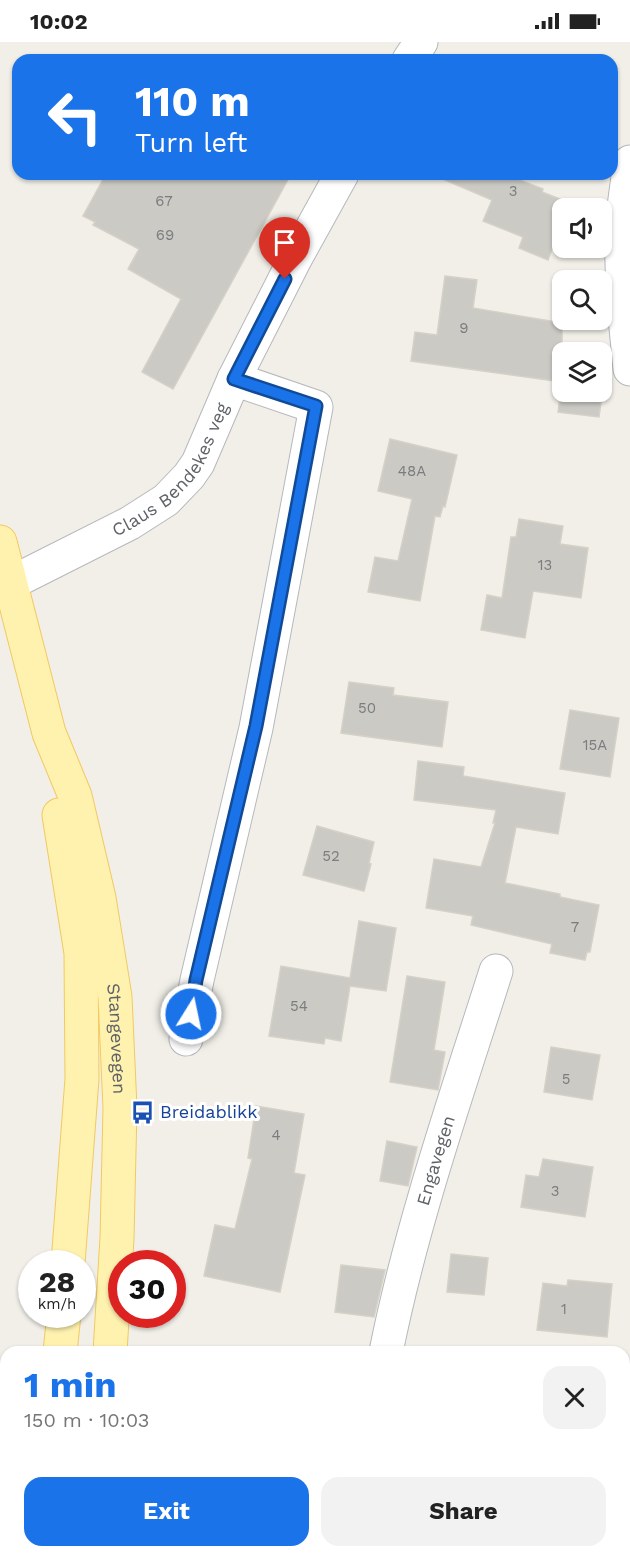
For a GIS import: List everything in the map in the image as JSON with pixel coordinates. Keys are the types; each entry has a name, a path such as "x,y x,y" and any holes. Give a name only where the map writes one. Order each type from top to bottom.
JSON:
{"main road":[{"name":"Stangevegen","path":"0,542 49,733 75,796 99,898 115,997 120,1108 111,1346"},
{"name":"Stangevegen","path":"49,733 56,800 81,953 82,1079 70,1250"},
{"path":"61,1346 63,1328"}],"street":[{"path":"630,162 621,238 623,297 630,369"},
{"name":"Claus Bendekes veg","path":"11,583 130,523 166,500 177,490 198,463 234,379 295,259 339,180"},
{"path":"186,1039 196,980 256,726 316,406 234,379"},
{"name":"Engavegen","path":"387,1346 409,1249 429,1179 496,971"}],"building":[{"path":"103,180 288,180 173,389 142,372 181,299 128,269 139,249 93,225 95,222 83,216"},
{"path":"445,180 520,180 543,189 542,192 557,198 552,198 552,249 548,260 519,248 523,237 483,221 492,200"},
{"path":"445,276 477,280 473,308 552,321 552,330 562,330 562,342 552,342 552,381 411,361 415,332 437,335"},
{"path":"559,402 601,402 599,417 558,412"},
{"path":"390,439 457,455 445,507 443,506 440,517 435,516 420,601 368,592 375,557 398,561 412,499 378,491"},
{"path":"519,519 563,526 560,544 588,548 581,598 533,591 525,638 481,630 487,595 502,598 511,537 516,537"},
{"path":"349,682 394,688 393,695 448,702 442,747 341,733"},
{"path":"570,710 619,718 610,777 560,769"},
{"path":"418,761 464,767 463,776 565,793 558,834 516,827 505,883 560,894 560,897 599,905 590,952 587,952 585,960 550,953 552,944 471,925 473,916 426,908 434,859 481,867 495,823 493,823 496,810 414,800"},
{"path":"317,826 374,842 364,891 303,875"},
{"path":"359,921 396,928 386,991 350,986 341,1041 325,1038 324,1044 269,1036 281,966 350,978"},
{"path":"407,976 445,982 434,1050 445,1052 438,1090 390,1082"},
{"path":"551,1047 600,1055 592,1100 544,1092"},
{"path":"256,1106 304,1114 294,1173 305,1175 280,1292 204,1276 215,1225 235,1229 252,1159 248,1158"},
{"path":"387,1141 417,1147 408,1186 380,1181"},
{"path":"543,1159 593,1167 585,1217 521,1207 526,1175 539,1177"},
{"path":"451,1254 488,1258 484,1295 447,1292"},
{"path":"341,1265 385,1270 374,1317 335,1312"},
{"path":"568,1280 612,1284 607,1337 537,1330 543,1283 567,1286"}],"place":[{"name":"Breidablikk","path":"142,1112"}],"route":[{"path":"191,1014 196,980 256,726 316,406 234,379 285,279"}]}
